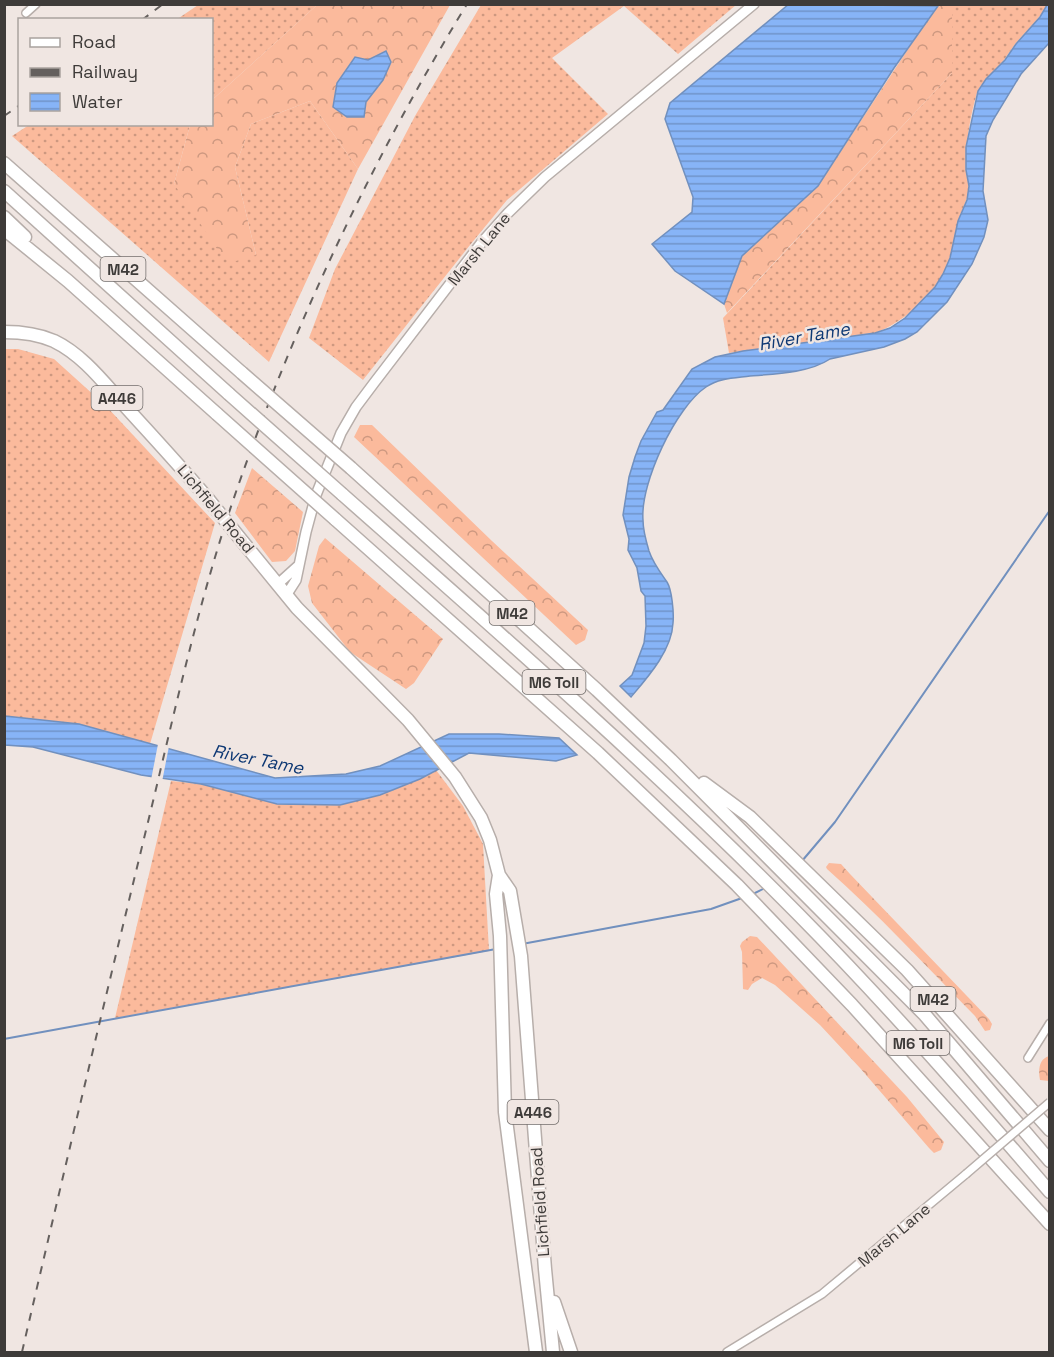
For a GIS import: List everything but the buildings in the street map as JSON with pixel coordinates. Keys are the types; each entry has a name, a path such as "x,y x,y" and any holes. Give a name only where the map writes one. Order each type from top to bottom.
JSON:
{"highway":[{"name":"M42","path":"4,163 351,468 597,690 671,760 925,1015 1050,1161"},
{"name":"M6 Toll","path":"4,191 607,731 759,876 893,1014 1050,1192"},
{"name":"M42","path":"4,217 68,281 589,745 762,909 927,1086 1019,1192 1050,1224"},
{"path":"4,229 68,281"},
{"name":"Lichfield Road","path":"4,332 22,332 40,336 55,342 77,357 184,471 287,594 345,657 408,720 455,777 481,818 490,840 499,875 510,891 518,932 545,1269 554,1353"},
{"name":"M42","path":"671,760 750,817 787,852 907,970 1050,1130"},
{"name":"Lichfield Road","path":"499,875 496,894 501,960 505,1112 536,1353"},
{"path":"1019,1192 1050,1236"},
{"path":"545,1269 571,1353"}],"main road":[{"name":"Marsh Lane","path":"287,594 296,580 316,495 337,443 351,416 374,382 482,242 545,177 754,4"},
{"path":"279,584 299,565"}],"street":[{"path":"26,13 36,4"},
{"path":"1028,1058 1050,1023"},
{"name":"Marsh Lane","path":"727,1353 822,1294 1050,1102"}],"green space":[{"path":"198,5 317,5 213,99 213,18 179,18"},
{"path":"317,5 450,5 358,169 310,101 251,124 235,167 256,255 236,261 219,252 174,184 190,126 213,126 213,99"},
{"path":"481,5 736,5 678,54 624,6 552,58 608,114 507,200 363,380 309,338 335,269 415,116"},
{"path":"937,5 952,5 952,73 727,313 724,304 742,256 818,186"},
{"path":"952,5 1047,5 977,93 970,120 967,147 968,193 959,218 952,254 938,282 910,313 875,333 729,353 723,318 952,73"},
{"path":"310,101 358,169 269,362 12,136 27,126 190,126 174,184 256,255 235,167 251,124"},
{"path":"4,349 18,349 54,359 106,406 215,523 150,744 79,724 5,716"},
{"path":"360,425 372,425 588,630 585,640 576,645 354,437"},
{"path":"252,468 303,512 295,551 286,561 272,562 235,513"},
{"path":"325,538 443,639 414,683 406,689 350,652 312,603 308,586 319,546"},
{"path":"436,770 463,806 483,844 489,951 115,1018 171,781 201,784 277,804 340,805 380,795"},
{"path":"829,863 841,864 989,1019 992,1024 990,1030 985,1031 975,1016 920,959 827,869"},
{"path":"750,936 757,937 907,1097 944,1142 941,1150 934,1153 820,1025 775,985 762,978 752,984 748,990 743,989 740,946"},
{"path":"1049,1056 1049,1081 1040,1080 1040,1065"}],"water":[{"path":"789,4 938,6 894,68 818,186 742,256 724,304 675,271 652,244 692,212 693,197 665,119 670,103"},
{"path":"1049,5 1049,43 1021,74 986,136 983,191 988,220 984,237 972,264 947,302 917,332 884,347 830,359 802,370 733,378 711,384 695,397 672,428 647,486 643,520 651,555 670,590 673,614 672,633 658,663 631,697 620,686 632,675 644,643 645,596 641,591 637,568 628,550 629,539 623,515 629,477 635,457 657,412 663,410 692,369 715,357 875,333 890,328 905,318 935,287 950,258 958,221 967,200 969,186 966,147 978,91 1040,17"},
{"path":"386,51 391,62 383,80 366,102 364,117 347,117 333,107 337,83 355,57 368,60"},
{"path":"5,716 79,724 275,778 346,774 380,766 449,734 499,734 559,738 577,755 556,761 469,753 420,779 380,795 340,805 277,804 201,784 141,775 33,747 5,745"}],"pier":[{"path":"158,744 169,746 162,782 151,780"}],"waterway":[{"path":"802,861 835,822 1050,510"},
{"path":"753,894 767,887"},
{"path":"522,944 711,909 742,898"},
{"path":"4,1039 496,949"}],"railway":[{"path":"145,18 163,4"},
{"path":"22,1352 178,697 223,530 260,426 339,241 400,121 467,4"},
{"path":"4,116 18,106"}],"water label":[{"name":"River Tame","path":"804,336"},
{"name":"River Tame","path":"258,759"}]}
